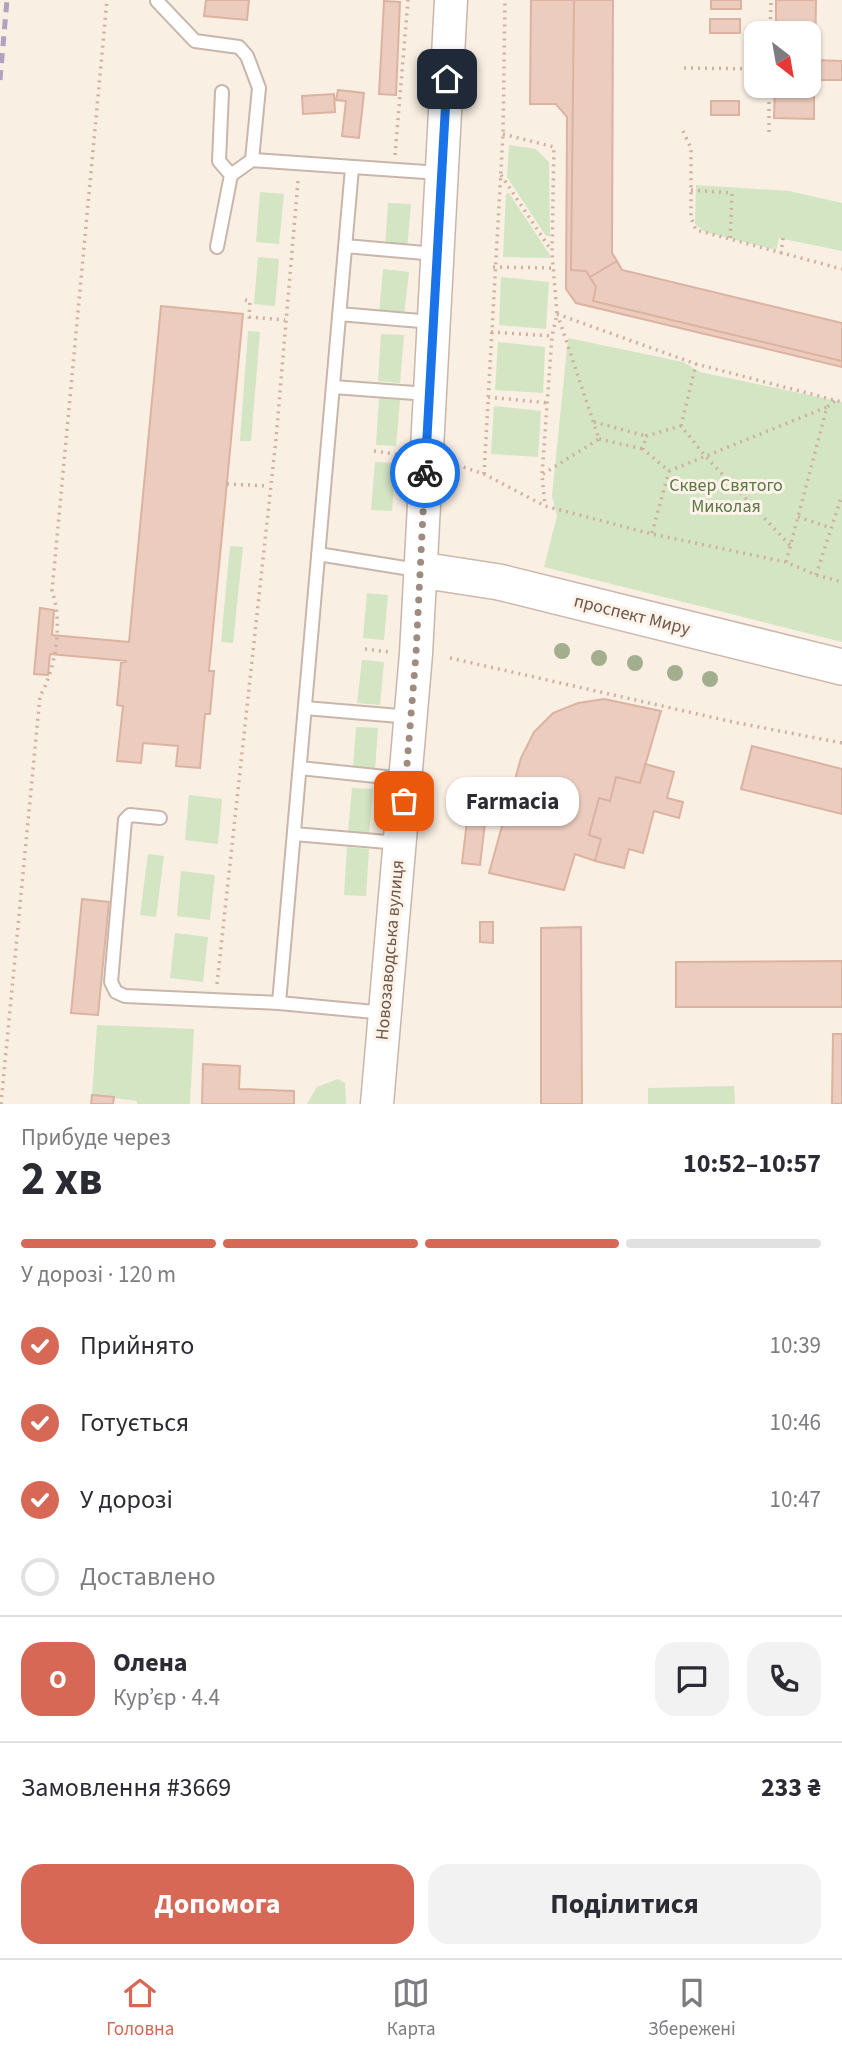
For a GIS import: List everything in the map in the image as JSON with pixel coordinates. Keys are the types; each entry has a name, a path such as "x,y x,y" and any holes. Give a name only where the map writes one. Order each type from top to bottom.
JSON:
{"main road":[{"name":"проспект Миру","path":"421,570 499,582 842,667"}],"street":[{"name":"Новозаводська вулиця","path":"377,1104 406,779 421,570 428,394 451,0"}],"lane":[{"path":"157,1 195,41 239,47 247,56 259,88 252,160"},
{"path":"222,92 219,161 230,175"},
{"path":"217,247 230,175 252,160 441,173"},
{"path":"279,1003 352,168"},
{"path":"345,246 436,254"},
{"path":"339,314 432,322"},
{"path":"333,387 428,394"},
{"path":"318,554 421,570"},
{"path":"305,708 411,717"},
{"path":"300,768 406,779"},
{"path":"160,818 130,815 125,820 111,982 116,992 125,996 279,1003 385,1013"},
{"path":"294,834 400,843"}],"path":[{"path":"1,1104 40,696 50,678 58,607 52,591 107,0"},
{"path":"394,163 408,0"},
{"path":"484,474 503,134 505,0"},
{"path":"770,21 771,0"},
{"path":"684,68 744,69"},
{"path":"769,98 769,132"},
{"path":"683,131 691,148 691,225 704,234 842,270"},
{"path":"503,134 554,147 552,252 557,314 599,439"},
{"path":"215,1000 269,486 299,164"},
{"path":"501,174 552,252"},
{"path":"691,190 732,193 730,241"},
{"path":"781,254 783,238"},
{"path":"494,267 553,268"},
{"path":"245,300 250,301 249,317 285,320"},
{"path":"545,506 542,475 552,336 557,314"},
{"path":"557,314 696,364 842,402"},
{"path":"491,332 552,336"},
{"path":"681,426 696,364"},
{"path":"488,397 549,403"},
{"path":"669,471 827,407 836,400"},
{"path":"786,562 827,407"},
{"path":"594,422 646,436 681,426"},
{"path":"681,426 706,457 790,545"},
{"path":"643,449 646,436"},
{"path":"542,475 599,439 643,449 669,471"},
{"path":"374,451 405,456"},
{"path":"457,465 484,474 545,506 652,534 786,562 816,575 842,582"},
{"path":"652,534 669,471"},
{"path":"227,484 269,486"},
{"path":"816,575 842,495"},
{"path":"798,517 831,528"},
{"path":"365,649 391,652"},
{"path":"450,658 733,722 842,743"}],"green space":[{"path":"509,145 536,149 549,162 550,236 546,236 507,177"},
{"path":"696,185 789,191 842,203 842,251 779,238 776,250 705,232 695,224"},
{"path":"260,192 284,194 279,244 256,242"},
{"path":"509,193 550,258 503,257 506,194"},
{"path":"388,203 411,204 407,249 385,248"},
{"path":"258,257 279,259 275,306 254,304"},
{"path":"383,269 409,272 404,316 379,314"},
{"path":"501,277 549,282 546,329 499,325"},
{"path":"248,331 260,332 251,441 240,441"},
{"path":"381,334 404,335 400,383 378,381"},
{"name":"Сквер Святого Миколая","path":"568,338 683,362 700,372 842,402 842,642 544,567 557,516 552,496"},
{"path":"498,342 545,347 543,393 495,390"},
{"path":"379,398 400,400 396,446 376,445"},
{"path":"494,406 541,411 538,457 491,454"},
{"path":"375,462 396,463 392,511 371,510"},
{"path":"230,546 243,547 233,643 221,642"},
{"path":"367,593 388,595 384,640 363,638"},
{"path":"362,660 384,662 380,705 357,703"},
{"path":"356,727 378,728 375,770 353,768"},
{"path":"352,788 373,789 369,835 348,833"},
{"path":"189,795 222,799 218,844 185,840"},
{"path":"347,847 369,849 366,896 344,895"},
{"path":"148,854 164,856 156,917 140,915"},
{"path":"181,871 215,875 210,920 177,916"},
{"path":"175,933 208,937 203,982 170,978"},
{"path":"97,1025 194,1029 190,1104 137,1104 137,1101 92,1095"},
{"path":"338,1079 345,1083 346,1104 307,1104 317,1087"},
{"path":"734,1086 735,1104 648,1104 648,1088"}],"building":[{"path":"206,0 249,0 247,20 204,16"},
{"path":"531,0 574,0 571,270 586,271 596,287 593,301 842,361 842,367 576,303 566,289 567,117 556,104 530,104"},
{"path":"574,0 613,0 612,253 617,261 590,277 586,271 571,270"},
{"path":"711,0 741,0 741,9 711,9"},
{"path":"776,0 816,0 816,21 776,21"},
{"path":"384,1 400,2 396,95 379,94"},
{"path":"710,19 740,19 740,33 710,33"},
{"path":"821,60 842,61 842,80 821,80"},
{"path":"338,90 364,93 359,138 342,136 346,101 336,100"},
{"path":"334,94 335,112 303,114 302,96"},
{"path":"775,98 814,98 814,119 774,118"},
{"path":"711,101 739,101 739,115 711,115"},
{"path":"617,261 622,270 842,323 842,361 593,301 596,287 590,277"},
{"path":"161,306 243,314 209,671 214,671 210,714 205,714 200,768 176,766 178,746 143,743 141,763 117,761 123,706 117,705 121,663 127,661 50,654 48,675 34,674 40,608 54,610 52,635 129,642"},
{"path":"604,699 661,711 640,783 616,777 610,801 599,798 589,835 601,839 595,861 575,854 564,890 489,873 521,758 534,732 553,713 578,703"},
{"path":"752,746 842,769 842,814 741,789"},
{"path":"645,764 674,772 667,798 683,802 679,818 654,811 643,853 629,849 624,868 595,861 601,839 589,835 599,798 610,801 616,777 640,783"},
{"path":"472,779 490,781 480,865 462,863"},
{"path":"82,899 109,902 98,1015 71,1013"},
{"path":"480,922 493,922 493,943 480,942"},
{"path":"581,927 582,1104 541,1104 541,928"},
{"path":"842,961 842,1007 676,1007 676,962"},
{"path":"833,1034 842,1034 842,1104 832,1104"},
{"path":"203,1064 240,1066 239,1089 294,1091 294,1104 202,1104"},
{"path":"92,1095 114,1097 113,1104 91,1104"}],"railway":[{"path":"0,80 7,0"}],"way so far":[{"path":"404,801 416,654 425,473"}],"place":[{"name":"Farmacia","path":"404,801"}],"route":[{"path":"425,473 447,79"}]}
